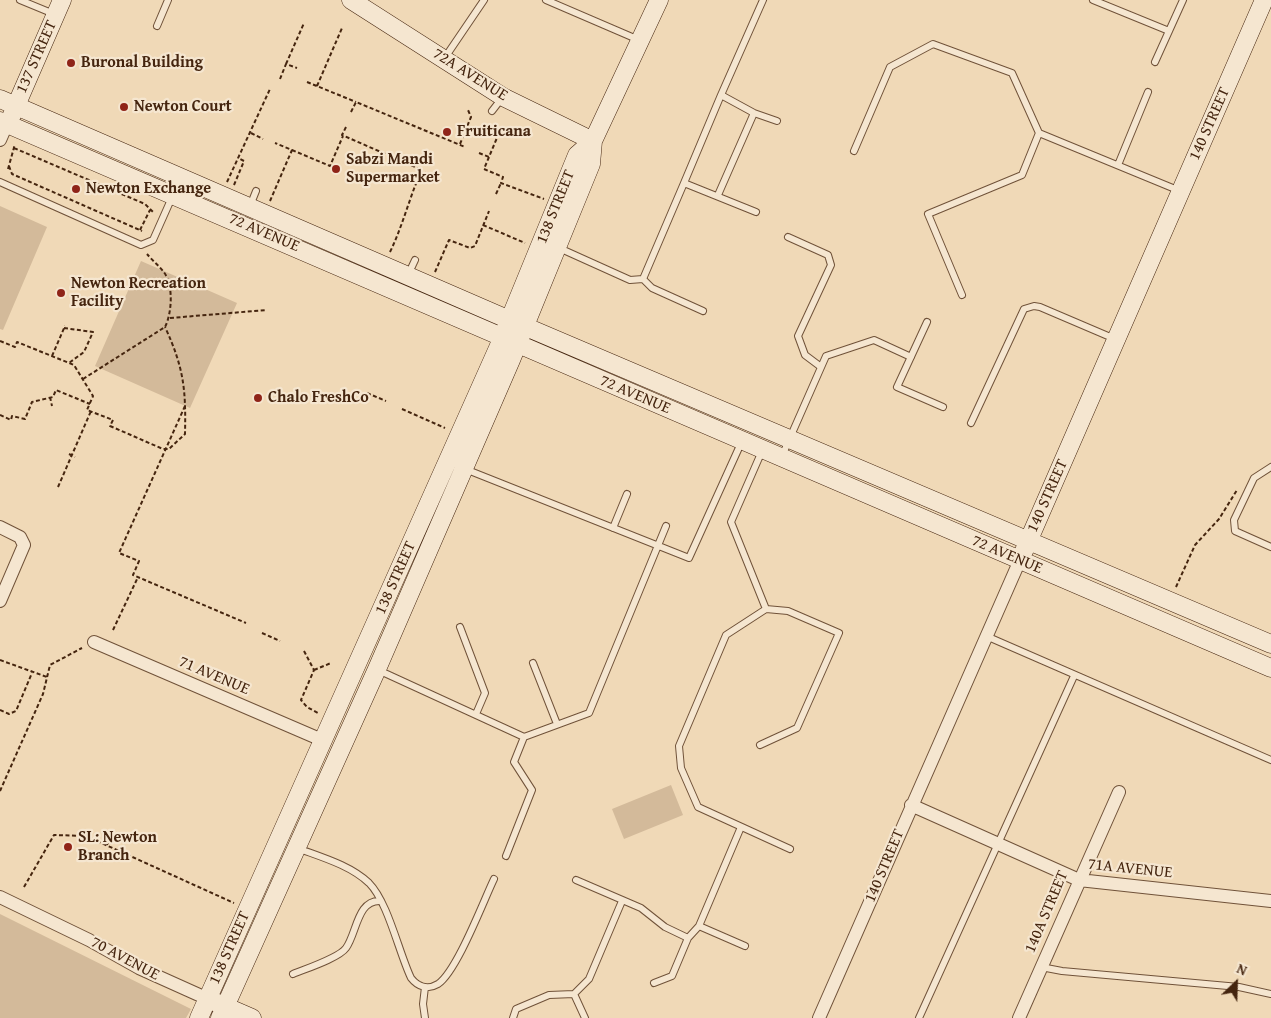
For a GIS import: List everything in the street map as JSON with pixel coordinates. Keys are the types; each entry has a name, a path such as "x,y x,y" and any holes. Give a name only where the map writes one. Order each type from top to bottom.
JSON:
{"main road":[{"name":"138 STREET","path":"517,323 557,248 591,164 593,141 659,0"},
{"name":"140 STREET","path":"1020,560 1264,0"},
{"name":"72A AVENUE","path":"354,1 503,97 593,141"},
{"name":"137 STREET","path":"2,129 8,102 58,7"},
{"name":"72 AVENUE","path":"8,102 177,186 510,341 1271,668"},
{"name":"72 AVENUE","path":"2,129 249,208 1271,644"},
{"name":"138 STREET","path":"222,1012 377,669 463,468 577,155 593,141"},
{"name":"138 STREET","path":"199,1018 322,740 510,341"},
{"name":"70 AVENUE","path":"208,999 222,1012 252,1018"}],"street":[{"path":"0,527 23,540 22,550 0,601"},
{"name":"140 STREET","path":"819,1018 1020,560"},
{"name":"71 AVENUE","path":"94,642 322,740"},
{"name":"140A STREET","path":"1019,1018 1119,792"},
{"name":"71A AVENUE","path":"911,805 1079,880 1271,901"},
{"name":"70 AVENUE","path":"0,897 70,930 140,968 208,999"}],"lane":[{"path":"20,0 58,7"},
{"path":"156,26 168,0"},
{"path":"546,0 639,40"},
{"path":"643,279 763,0"},
{"path":"1093,0 1169,31"},
{"path":"1155,62 1183,0"},
{"path":"444,60 481,1"},
{"path":"854,151 890,67 933,44 1012,73 1039,133 1181,192"},
{"path":"1118,165 1148,92"},
{"path":"721,95 754,113 777,121"},
{"path":"492,111 503,97"},
{"path":"718,195 754,113"},
{"path":"962,296 928,214 1022,175 1039,133"},
{"path":"0,182 140,245 153,240 177,186"},
{"path":"684,182 756,212"},
{"path":"249,208 256,191"},
{"path":"788,237 828,255 831,265 798,336 805,356 821,367"},
{"path":"557,248 630,280 643,279 652,288 703,311"},
{"path":"408,276 415,260"},
{"path":"971,423 1024,308 1040,307 1116,339"},
{"path":"927,322 898,387 943,407"},
{"path":"781,457 826,356 874,340 911,357"},
{"path":"463,468 689,558 742,440"},
{"path":"763,450 731,522 766,608"},
{"path":"1271,467 1254,478 1234,520 1235,532 1271,547"},
{"path":"613,528 626,494"},
{"path":"377,669 524,737 589,713 666,526"},
{"path":"760,745 797,728 838,633 788,611 766,608 726,635 679,746 681,768 698,808 790,849"},
{"path":"460,627 485,693 476,714"},
{"path":"986,636 1074,676 1271,760"},
{"path":"533,663 558,724"},
{"path":"919,1018 1074,676"},
{"path":"506,856 532,790 514,762 524,737"},
{"path":"654,983 672,976 688,938 699,926 741,827"},
{"path":"296,847 354,872 370,884 381,901 411,978 416,984 425,987 437,984 451,969 494,879"},
{"path":"576,880 640,908 665,927 688,938"},
{"path":"293,974 343,951 365,907 372,902 381,901"},
{"path":"513,1018 516,1009 548,995 574,994 589,979 622,901"},
{"path":"699,926 745,946"},
{"path":"1041,967 1062,971 1239,986 1271,994"},
{"path":"425,987 423,1004 425,1018"},
{"path":"574,994 585,1018"}],"path":[{"path":"280,78 304,23"},
{"path":"317,86 342,28"},
{"path":"286,64 297,68"},
{"path":"307,82 465,147"},
{"path":"225,184 251,133 270,88"},
{"path":"351,112 356,102"},
{"path":"460,144 472,117 468,110"},
{"path":"275,143 330,166 346,127"},
{"path":"251,133 263,138"},
{"path":"496,194 503,177 484,169 499,133"},
{"path":"343,136 434,177"},
{"path":"14,146 146,204 152,210 141,230 12,174 8,167 14,146"},
{"path":"269,203 292,150"},
{"path":"479,153 489,157"},
{"path":"233,188 244,161 238,158"},
{"path":"389,254 406,216 405,209 421,172"},
{"path":"501,183 546,200"},
{"path":"434,274 449,240 470,248 475,246 489,211"},
{"path":"483,225 527,244"},
{"path":"82,379 165,327 170,318 169,284 164,272 147,254"},
{"path":"170,318 267,310"},
{"path":"52,356 65,327 93,332 84,352 69,363"},
{"path":"12,351 17,342 74,365 93,396 88,410 113,420 110,426 169,449 185,434 186,388 178,355 165,327"},
{"path":"0,341 15,347"},
{"path":"0,415 10,420 12,416 25,419 32,402 53,397 56,390 90,404"},
{"path":"367,393 386,401"},
{"path":"50,397 52,406"},
{"path":"186,404 119,553 139,561 133,575 246,623"},
{"path":"402,408 448,429"},
{"path":"58,487 91,411"},
{"path":"1174,592 1195,545 1219,519 1238,488"},
{"path":"113,630 138,577"},
{"path":"262,633 280,641"},
{"path":"0,791 43,694 50,665 81,650"},
{"path":"304,651 314,670"},
{"path":"0,660 47,678"},
{"path":"322,716 306,707 301,700 314,670 331,663"},
{"path":"0,710 9,714 16,711 32,673"},
{"path":"107,845 111,834"},
{"path":"24,887 54,835 86,836 237,905"}],"shaded area":[{"path":"0,206 47,227 3,330 0,329"},
{"path":"141,261 237,303 190,408 95,366"},
{"path":"671,785 683,815 624,839 612,809"},
{"path":"0,914 191,1009 186,1018 0,1018"}],"place":[{"name":"Buronal Building","path":"71,63"},
{"name":"Newton Court","path":"124,107"},
{"name":"Fruiticana","path":"447,132"},
{"name":"Sabzi Mandi Supermarket","path":"336,169"},
{"name":"Newton Exchange","path":"76,189"},
{"name":"Newton Recreation Facility","path":"61,293"},
{"name":"Chalo FreshCo","path":"258,398"},
{"name":"SL: Newton Branch","path":"68,847"}]}
